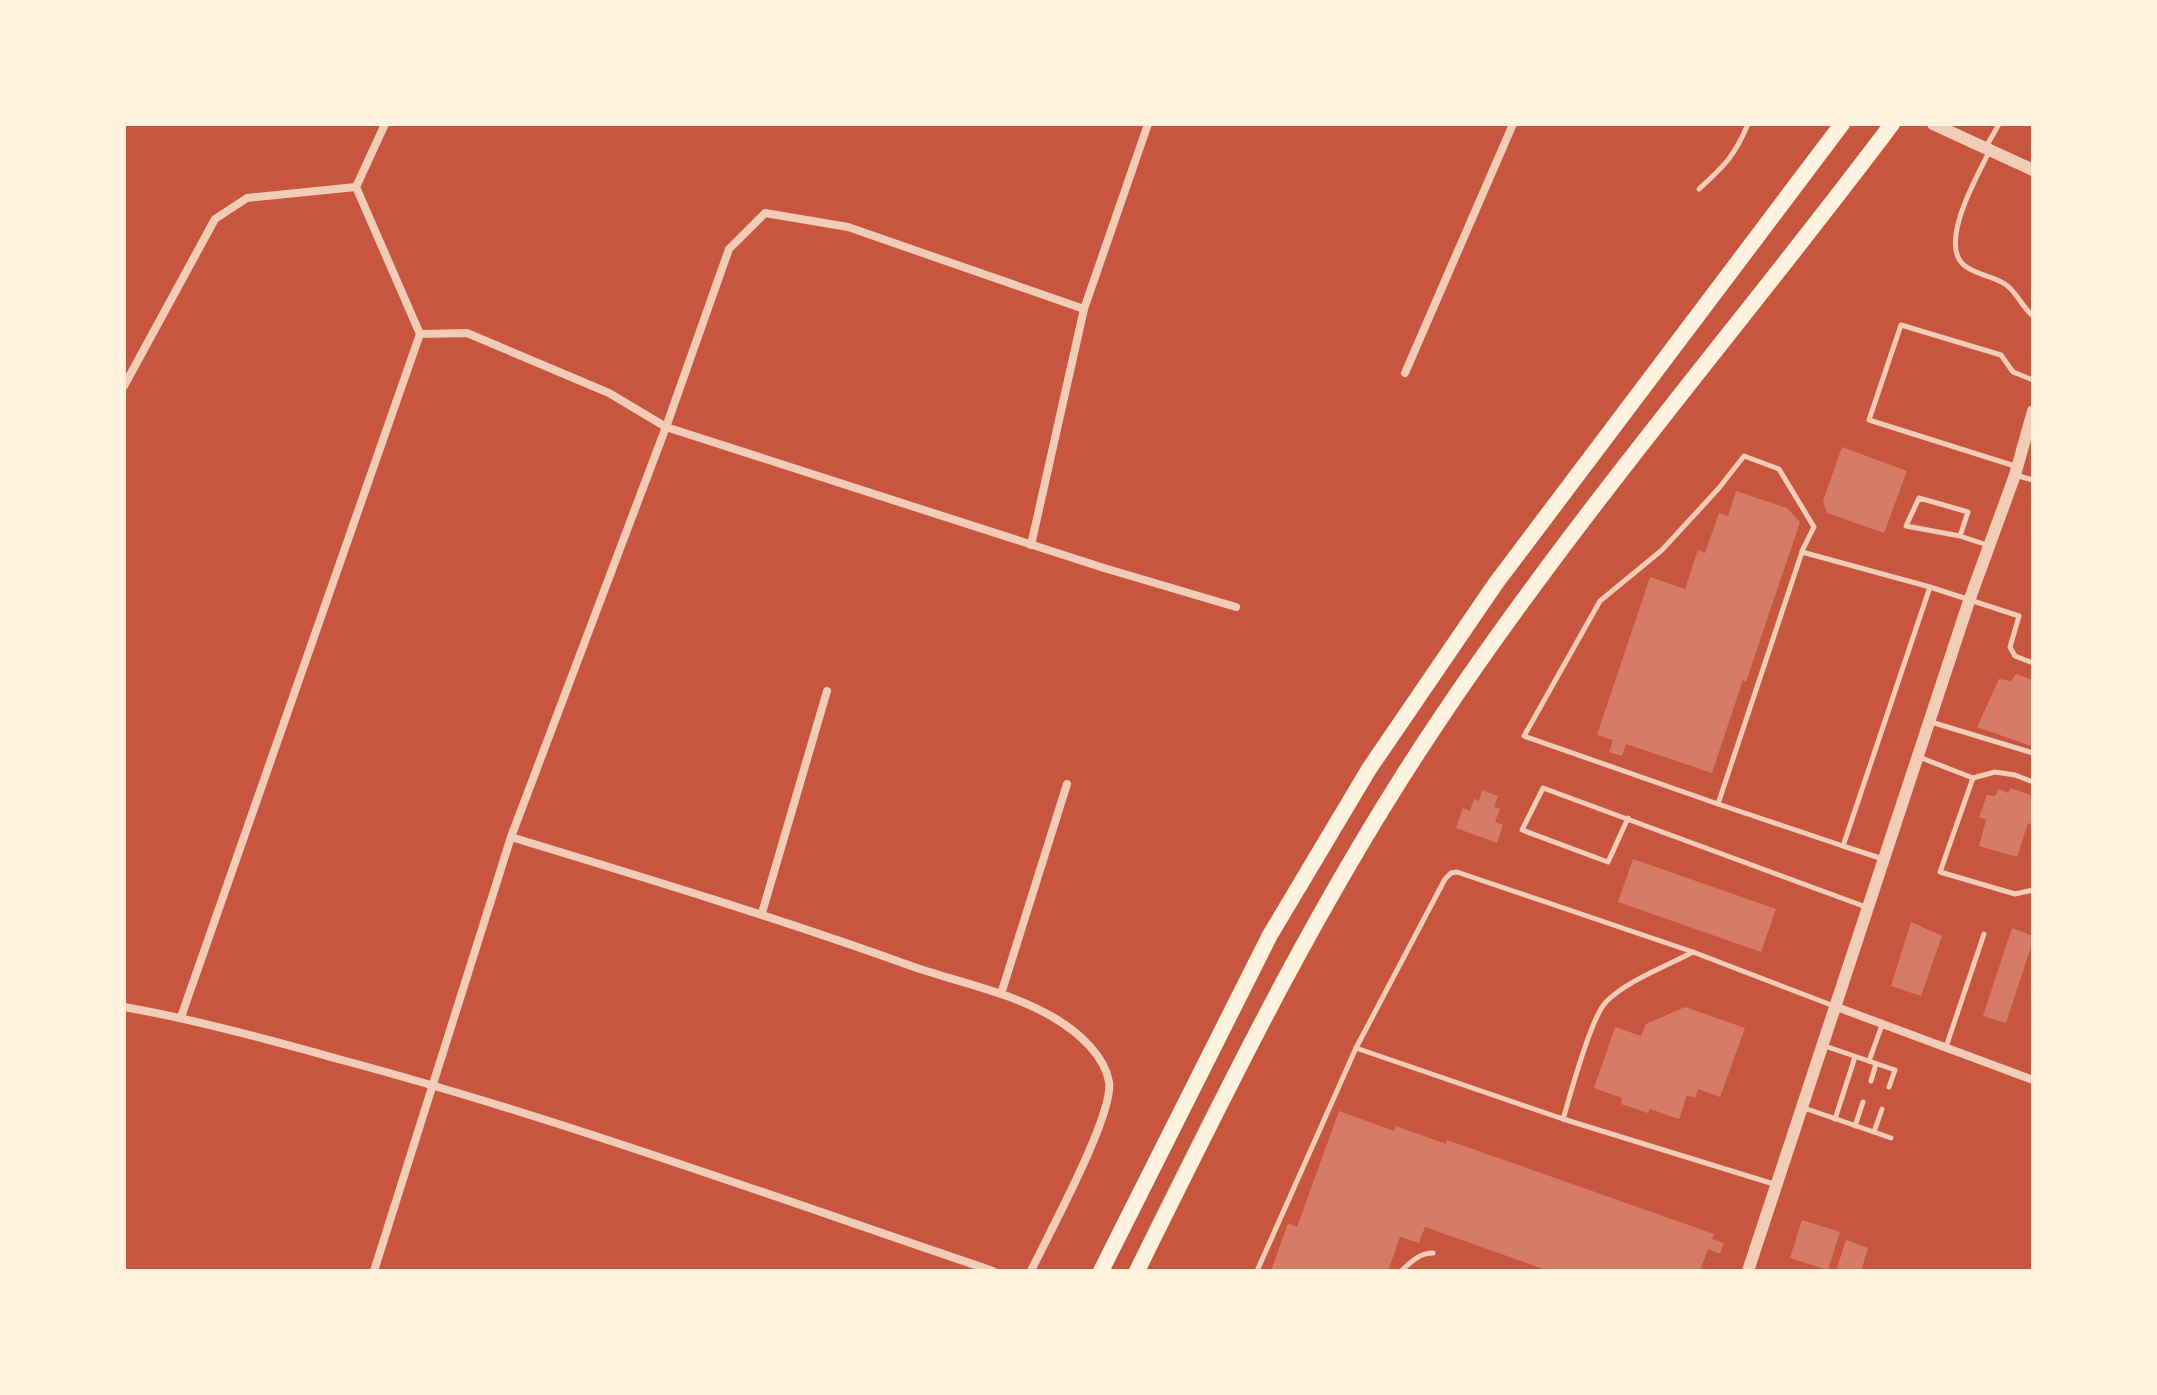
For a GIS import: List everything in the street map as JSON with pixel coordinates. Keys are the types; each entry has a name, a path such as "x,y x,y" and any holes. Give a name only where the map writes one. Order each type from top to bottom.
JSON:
{"main road":[{"path":"1101,1271 1255,964 1369,769 1496,583 1842,124"},
{"path":"1137,1271 1289,969 1353,856 1421,747 1541,577 1892,124"}],"street":[{"path":"181,1017 420,334 356,187 385,124"},
{"path":"1031,545 1084,309 1148,124"},
{"path":"1405,373 1513,124"},
{"path":"1933,124 2033,170"},
{"path":"124,386 215,219 247,198 356,187"},
{"path":"374,1271 511,837 666,427 729,249 765,213 848,227 1084,309"},
{"path":"420,334 467,333 609,393 666,427 1031,545 1236,607"},
{"path":"1748,1271 1969,601 1991,547 2033,411"},
{"path":"762,913 827,691"},
{"path":"1001,994 1067,784"},
{"path":"511,837 762,913 1001,994 1041,1010 1073,1031 1104,1065 1110,1098 1101,1124 1031,1271"},
{"path":"1834,1006 2033,1080"},
{"path":"124,1007 181,1017 433,1084 993,1271"}],"lane":[{"path":"1699,189 1728,163 1748,124"},
{"path":"1999,124 1961,209 1956,250 1966,267 2008,285 2033,316"},
{"path":"2033,380 2013,372 2001,355 1901,325 1869,420 2016,471 2033,480"},
{"path":"1718,804 1802,552 1814,527 1779,469 1744,456 1662,550 1600,601 1524,736 1718,804 1884,859"},
{"path":"1960,536 1968,512 1919,498 1906,526 1960,536 1991,547"},
{"path":"1802,552 1930,587 2019,616 2010,647 2015,656 2033,663"},
{"path":"1843,846 1930,587"},
{"path":"1930,721 2033,753"},
{"path":"1918,757 1973,778 1995,772 2033,782"},
{"path":"1973,778 1940,872 2015,894 2033,890"},
{"path":"1628,818 1608,862 1522,830 1543,788 1628,818 1867,907"},
{"path":"1257,1271 1356,1048 1451,873 1457,872 1693,952 1834,1006"},
{"path":"1946,1047 1984,934"},
{"path":"1563,1119 1605,1002 1693,952"},
{"path":"1869,1061 1882,1024"},
{"path":"1822,1045 1895,1070 1889,1087"},
{"path":"1356,1048 1563,1119 1778,1185"},
{"path":"1835,1119 1855,1057"},
{"path":"1871,1081 1876,1064"},
{"path":"1855,1126 1863,1102"},
{"path":"1802,1108 1891,1138"},
{"path":"1874,1132 1882,1109"},
{"path":"1401,1271 1418,1257 1433,1253"}],"building":[{"path":"1842,447 1907,471 1884,533 1827,513 1823,501"},
{"path":"1736,491 1787,508 1800,522 1712,773 1626,744 1622,756 1609,752 1613,740 1597,735 1650,577 1685,589 1698,550 1705,553 1719,513 1728,516"},
{"path":"2016,674 2033,680 2031,746 1977,727 1999,679 2011,681"},
{"path":"2011,788 2033,796 2033,825 2028,823 2017,857 1979,846 1986,820 1979,817 1987,795 1995,796 1999,789 2008,793"},
{"path":"1482,790 1498,796 1494,807 1500,809 1495,822 1503,825 1497,843 1456,828 1463,808 1470,811 1474,799 1479,801"},
{"path":"1633,859 1776,909 1761,952 1618,902"},
{"path":"1911,922 1942,936 1921,996 1891,986"},
{"path":"2012,928 2033,936 2033,941 2006,1023 1983,1016"},
{"path":"1685,1007 1745,1028 1720,1097 1698,1089 1695,1098 1687,1095 1679,1119 1650,1109 1648,1113 1621,1104 1622,1098 1594,1088 1615,1027 1641,1036 1646,1024"},
{"path":"1339,1111 1394,1131 1396,1126 1446,1144 1447,1140 1714,1234 1712,1239 1724,1243 1720,1254 1708,1249 1700,1271 1549,1271 1425,1227 1419,1243 1400,1237 1388,1271 1271,1271 1288,1223 1297,1227"},
{"path":"1802,1220 1840,1232 1828,1270 1790,1258"},
{"path":"1846,1240 1868,1248 1861,1271 1836,1271"}]}
